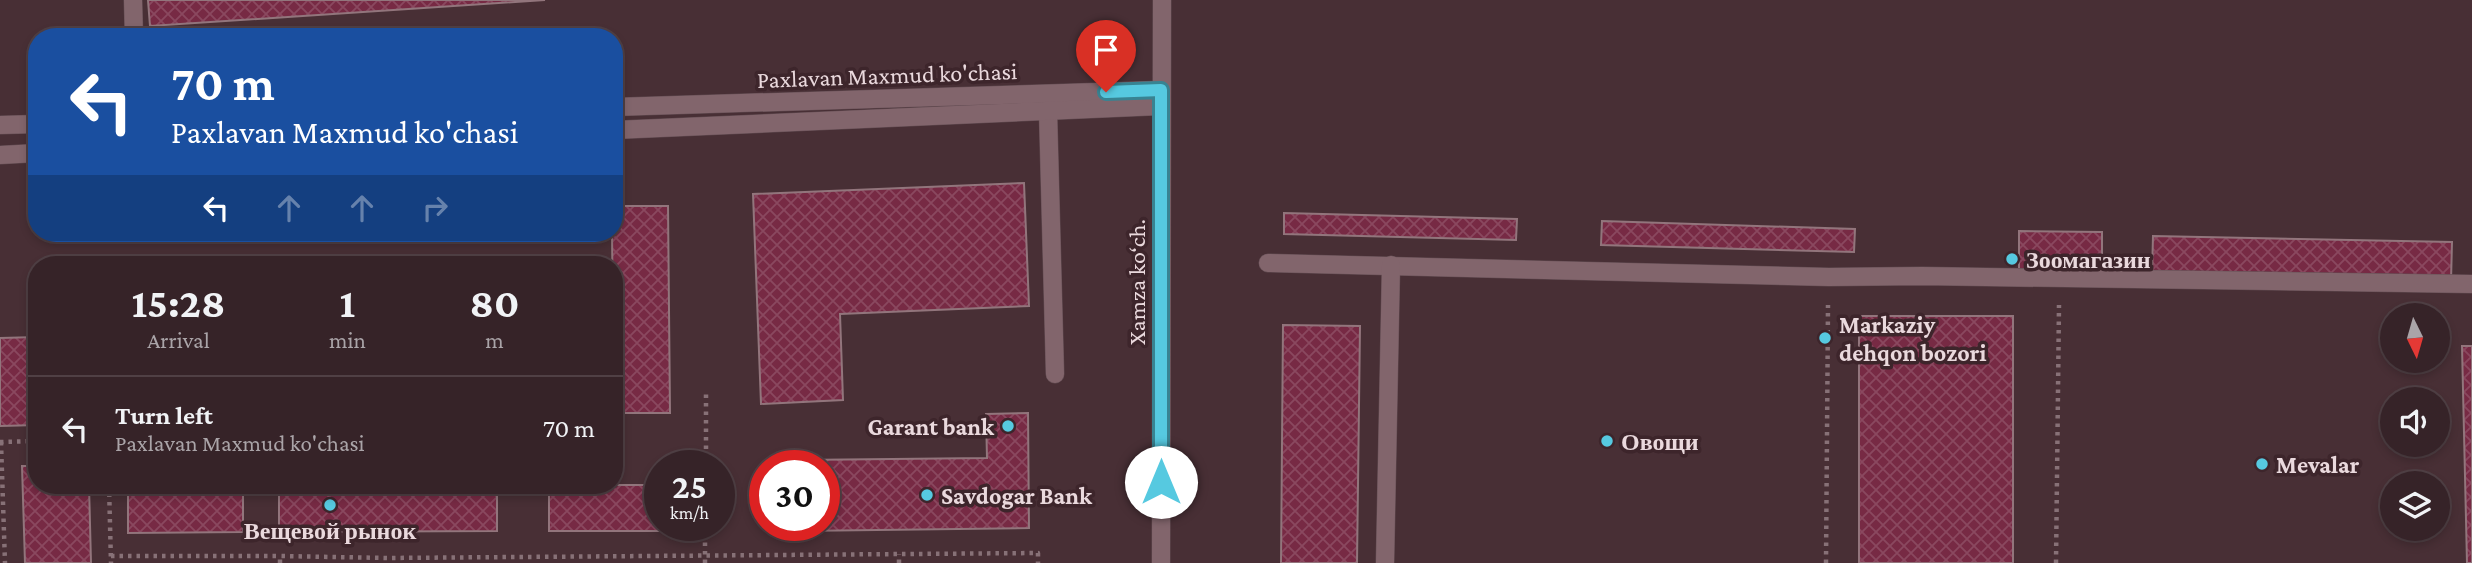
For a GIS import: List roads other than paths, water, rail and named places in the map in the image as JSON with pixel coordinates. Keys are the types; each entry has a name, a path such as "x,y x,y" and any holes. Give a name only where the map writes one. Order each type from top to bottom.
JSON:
{"street":[{"path":"132,0 134,28"},
{"name":"Xamza ko‘ch.","path":"1161,563 1162,0"},
{"path":"623,130 1048,111 1161,98"},
{"name":"Paxlavan Maxmud ko'chasi","path":"623,107 1161,98"},
{"path":"1048,111 1055,374"},
{"path":"0,125 28,124"},
{"path":"0,155 28,153"},
{"path":"1268,262 1829,277 2472,284"},
{"path":"1385,563 1391,265"}],"place":[{"name":"Зоомагазин","path":"2012,259"},
{"name":"Markaziy dehqon bozori","path":"1825,338"},
{"name":"Garant bank","path":"1008,426"},
{"name":"Овощи","path":"1607,441"},
{"name":"Mevalar","path":"2262,464"},
{"name":"Savdogar Bank","path":"927,495"},
{"name":"Вещевой рынок","path":"330,505"}]}
